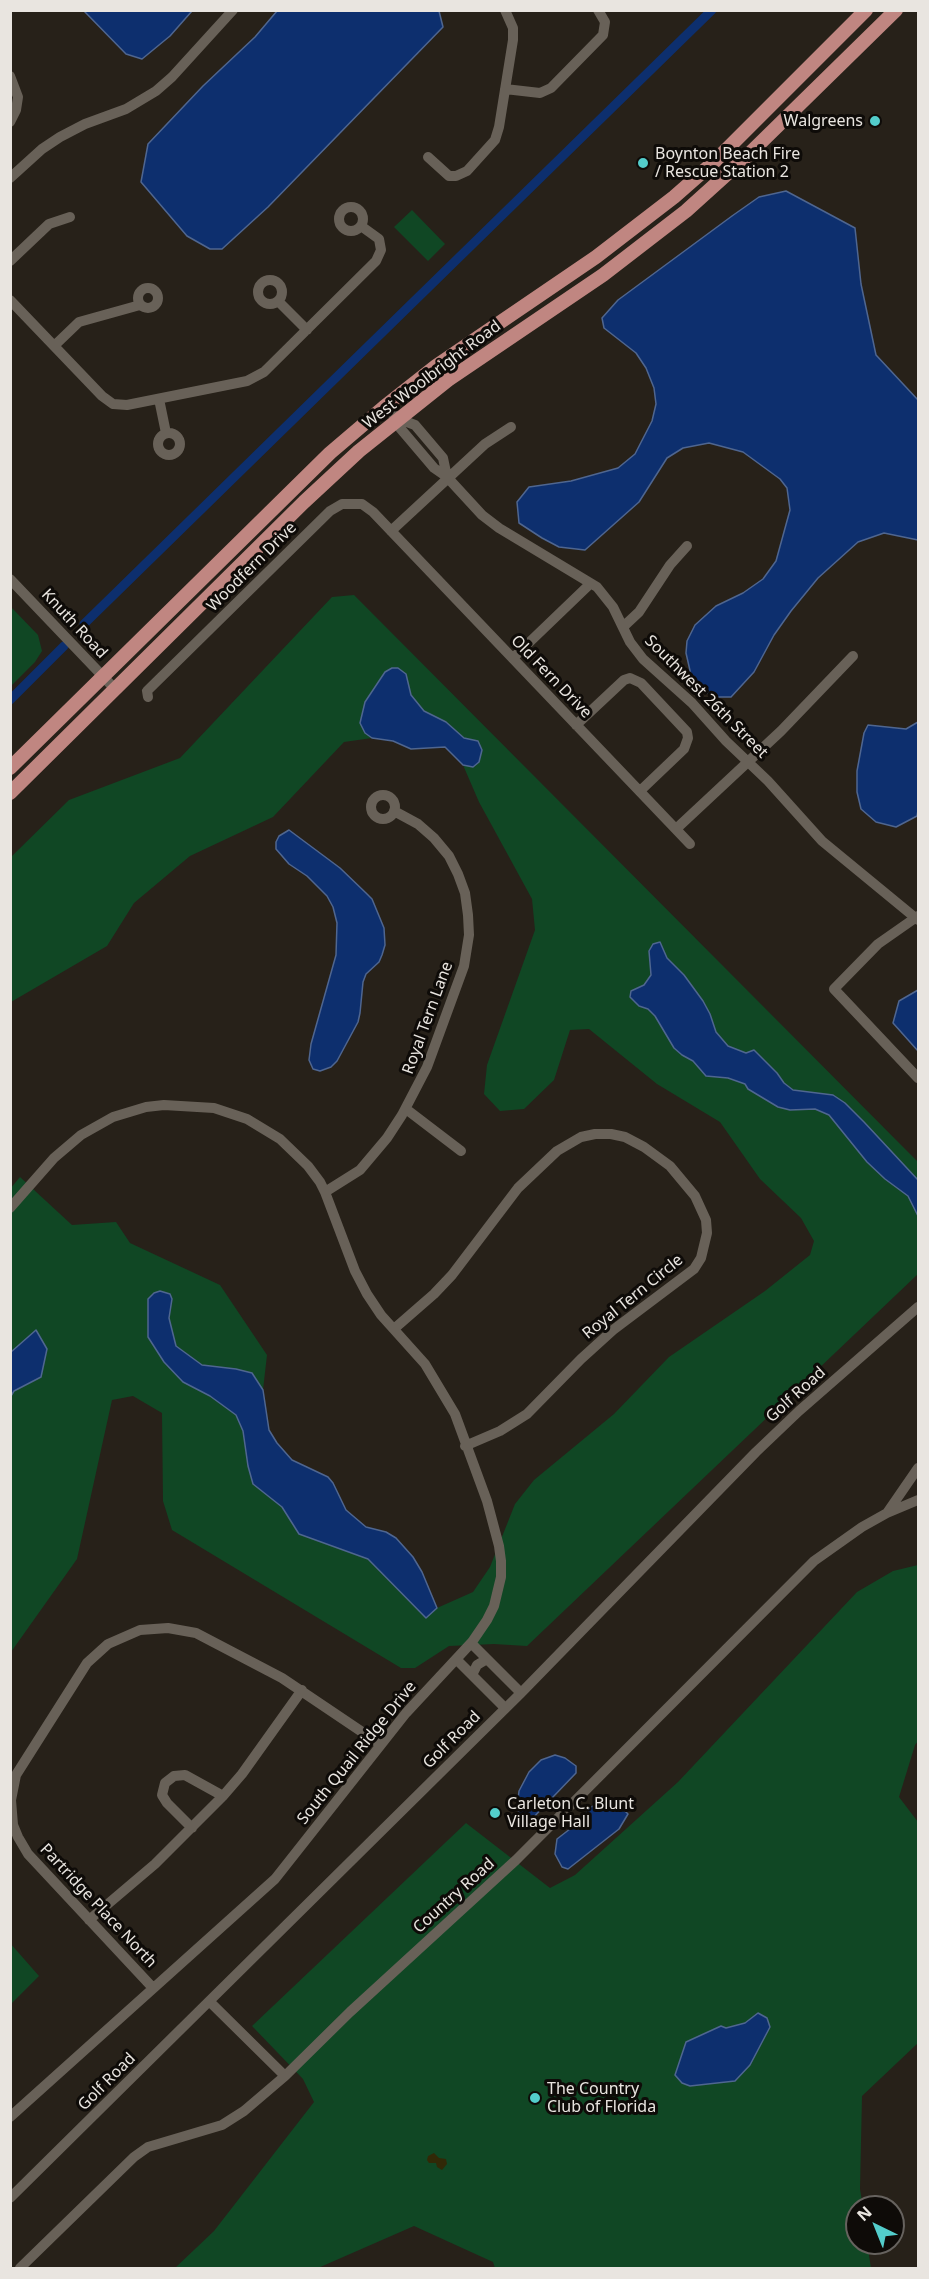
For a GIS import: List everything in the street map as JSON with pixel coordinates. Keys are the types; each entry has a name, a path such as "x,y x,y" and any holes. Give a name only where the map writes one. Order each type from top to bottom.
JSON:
{"main road":[{"name":"West Woolbright Road","path":"10,768 306,475 384,407 462,348 596,257 659,210 715,161 866,10"},
{"name":"West Woolbright Road","path":"10,793 321,486 399,419 471,364 603,275 686,211 734,168 896,10"}],"street":[{"path":"10,178 42,148 60,137 85,124 126,109 156,91 172,77 233,10"},
{"path":"428,157 449,176 462,175 495,140 514,32 505,10"},
{"path":"505,89 540,93 551,88 603,35 605,22 598,10"},
{"path":"10,76 18,97 16,110 10,122"},
{"path":"10,261 50,224 70,217"},
{"path":"10,300 102,396 113,404 127,405 159,399 253,379 264,372 376,261 381,250 379,238 361,226"},
{"path":"278,301 307,330"},
{"path":"54,345 79,322 140,306"},
{"path":"159,399 166,434"},
{"name":"Southwest 26th Street","path":"384,407 399,419 415,425 443,458 447,477 471,505 499,528 590,584 605,597 634,648 643,659 692,702 768,781 822,842 918,918"},
{"path":"391,531 485,444 511,427"},
{"name":"Woodfern Drive","path":"147,697 147,691 336,507 349,502 362,504 391,531"},
{"name":"Old Fern Drive","path":"391,531 690,844"},
{"path":"623,627 639,612 670,565 687,546"},
{"name":"Knuth Road","path":"10,579 115,690"},
{"path":"513,658 590,584"},
{"path":"675,829 798,714 853,656"},
{"path":"576,724 624,680 630,678 641,683 687,732 688,738 684,750 640,791"},
{"name":"Royal Tern Lane","path":"326,1192 365,1165 387,1138 406,1109 427,1067 464,966 469,936 465,893 449,856 418,824 393,811"},
{"path":"918,918 879,944 834,989 918,1078"},
{"name":"South Quail Ridge Drive","path":"10,2117 275,1879 405,1713 471,1643 494,1606 498,1592 501,1561 487,1501 455,1414 425,1364 381,1315 355,1271 326,1192 308,1166 294,1151 263,1128 234,1114 214,1108 164,1105 146,1107 119,1115 81,1135 54,1158 12,1202"},
{"path":"406,1109 461,1151"},
{"name":"Royal Tern Circle","path":"395,1328 452,1275 518,1188 557,1151 581,1137 596,1133 625,1137 644,1147 670,1166 695,1196 706,1220 707,1233 701,1258 694,1269 613,1330 580,1359 527,1414 500,1431 465,1446"},
{"name":"Golf Road","path":"10,2198 521,1693 756,1452 799,1411 918,1307"},
{"name":"Country Road","path":"887,1513 918,1468"},
{"name":"Country Road","path":"20,2268 134,2157 148,2147 222,2125 244,2111 285,2076 358,2004 516,1860 814,1561 862,1527 918,1500"},
{"name":"Partridge Place North","path":"153,1988 28,1854 13,1825 11,1800 21,1763 87,1663 108,1644 126,1635 154,1628 182,1629 209,1638 302,1690 380,1744"},
{"path":"471,1643 521,1693"},
{"path":"456,1659 505,1708"},
{"path":"472,1675 477,1665 487,1659"},
{"path":"89,1920 155,1864 223,1796 242,1774 302,1690"},
{"path":"192,1828 166,1803 162,1795 165,1783 174,1776 185,1774 223,1796"},
{"path":"210,2002 285,2076"}],"green space":[{"path":"412,210 445,244 428,261 394,227"},
{"path":"354,595 918,1162 918,1274 527,1646 494,1644 449,1646 415,1668 401,1668 172,1530 163,1501 162,1413 133,1396 112,1400 77,1559 11,1652 10,1189 20,1177 72,1225 116,1222 130,1243 220,1285 267,1355 263,1390 269,1430 277,1443 292,1460 328,1477 346,1510 366,1527 386,1532 396,1538 413,1557 422,1572 437,1608 473,1592 490,1567 515,1504 534,1480 614,1414 669,1357 765,1291 810,1255 814,1241 801,1218 760,1179 720,1122 657,1084 589,1029 570,1030 554,1080 524,1109 500,1111 484,1094 487,1065 535,930 532,899 479,802 463,765 445,747 411,749 393,741 372,738 344,742 273,817 190,856 134,903 107,946 11,1002 11,857 69,800 180,758 332,597"},
{"path":"11,607 38,635 42,651 35,662 11,686"},
{"name":"The Country Club of Florida","path":"918,1565 918,1741 899,1797 918,1822 918,2043 862,2096 861,2195 845,2195 845,2255 869,2255 871,2268 495,2268 493,2262 414,2226 318,2268 175,2268 214,2231 314,2102 303,2079 252,2026 466,1823 550,1888 575,1875 678,1782 857,1592 893,1571"},
{"path":"10,1943 39,1976 11,2004 10,2004"}],"sand":[{"path":"434,2153 439,2158 446,2159 447,2164 442,2170 437,2167 436,2163 429,2163 427,2160 428,2156"}],"water":[{"path":"84,11 192,11 170,36 142,59 126,54"},
{"path":"277,11 439,11 443,27 268,207 222,249 210,249 187,236 141,182 148,144 203,86 255,37"},
{"path":"786,191 855,228 861,284 876,355 918,400 918,540 884,533 858,542 818,578 774,635 754,672 731,697 714,697 705,691 691,675 686,653 687,641 695,625 716,606 743,593 763,579 776,561 790,510 787,488 780,479 743,452 709,443 683,448 667,458 639,502 585,550 559,547 519,523 517,502 529,487 571,481 618,468 635,454 652,421 656,404 654,388 646,368 636,353 604,328 602,318 618,300 759,197"},
{"path":"398,668 406,674 411,695 424,711 446,722 464,738 478,741 482,750 479,762 473,767 463,765 445,747 411,749 393,741 372,738 365,733 360,723 365,702 385,672"},
{"path":"918,722 917,816 896,827 876,822 861,809 857,792 857,771 864,733 868,725 906,729"},
{"path":"289,830 340,868 372,899 384,928 385,945 382,955 379,962 366,974 363,982 358,1022 337,1061 331,1067 320,1071 313,1069 309,1060 311,1044 336,955 337,923 333,907 327,896 307,876 289,864 276,849 279,836"},
{"path":"660,942 667,958 684,975 703,1001 716,1032 728,1046 746,1053 754,1050 793,1090 833,1095 845,1103 864,1122 918,1180 918,1216 908,1196 867,1162 829,1115 815,1109 790,1110 778,1107 748,1089 745,1084 728,1078 706,1076 693,1061 674,1048 655,1016 630,997 631,991 644,985 651,975 649,951 653,944"},
{"path":"918,990 918,1051 893,1023 899,1001"},
{"path":"160,1291 170,1294 172,1299 169,1318 176,1346 202,1365 252,1373 263,1390 269,1430 277,1443 292,1460 328,1477 346,1510 366,1527 386,1532 396,1538 413,1557 437,1608 426,1618 368,1559 299,1534 282,1507 253,1484 243,1431 236,1415 210,1396 183,1382 164,1362 148,1337 148,1299"},
{"path":"36,1330 47,1349 41,1377 14,1391 11,1396 11,1352"},
{"path":"555,1755 565,1758 576,1766 576,1773 529,1822 523,1821 517,1808 519,1791 529,1772 541,1760"},
{"path":"606,1801 616,1802 628,1814 619,1829 568,1869 562,1867 555,1854 557,1839 579,1822 591,1807"},
{"path":"758,2013 767,2018 770,2027 750,2065 735,2081 690,2086 682,2083 675,2075 686,2042 721,2026 726,2028 745,2023"}],"waterway":[{"path":"84,624 712,10"},
{"path":"10,700 64,646"}],"place":[{"name":"Walgreens","path":"875,121"},
{"name":"Boynton Beach Fire / Rescue Station 2","path":"643,163"},
{"name":"Carleton C. Blunt Village Hall","path":"495,1813"},
{"name":"The Country Club of Florida","path":"535,2098"}]}
